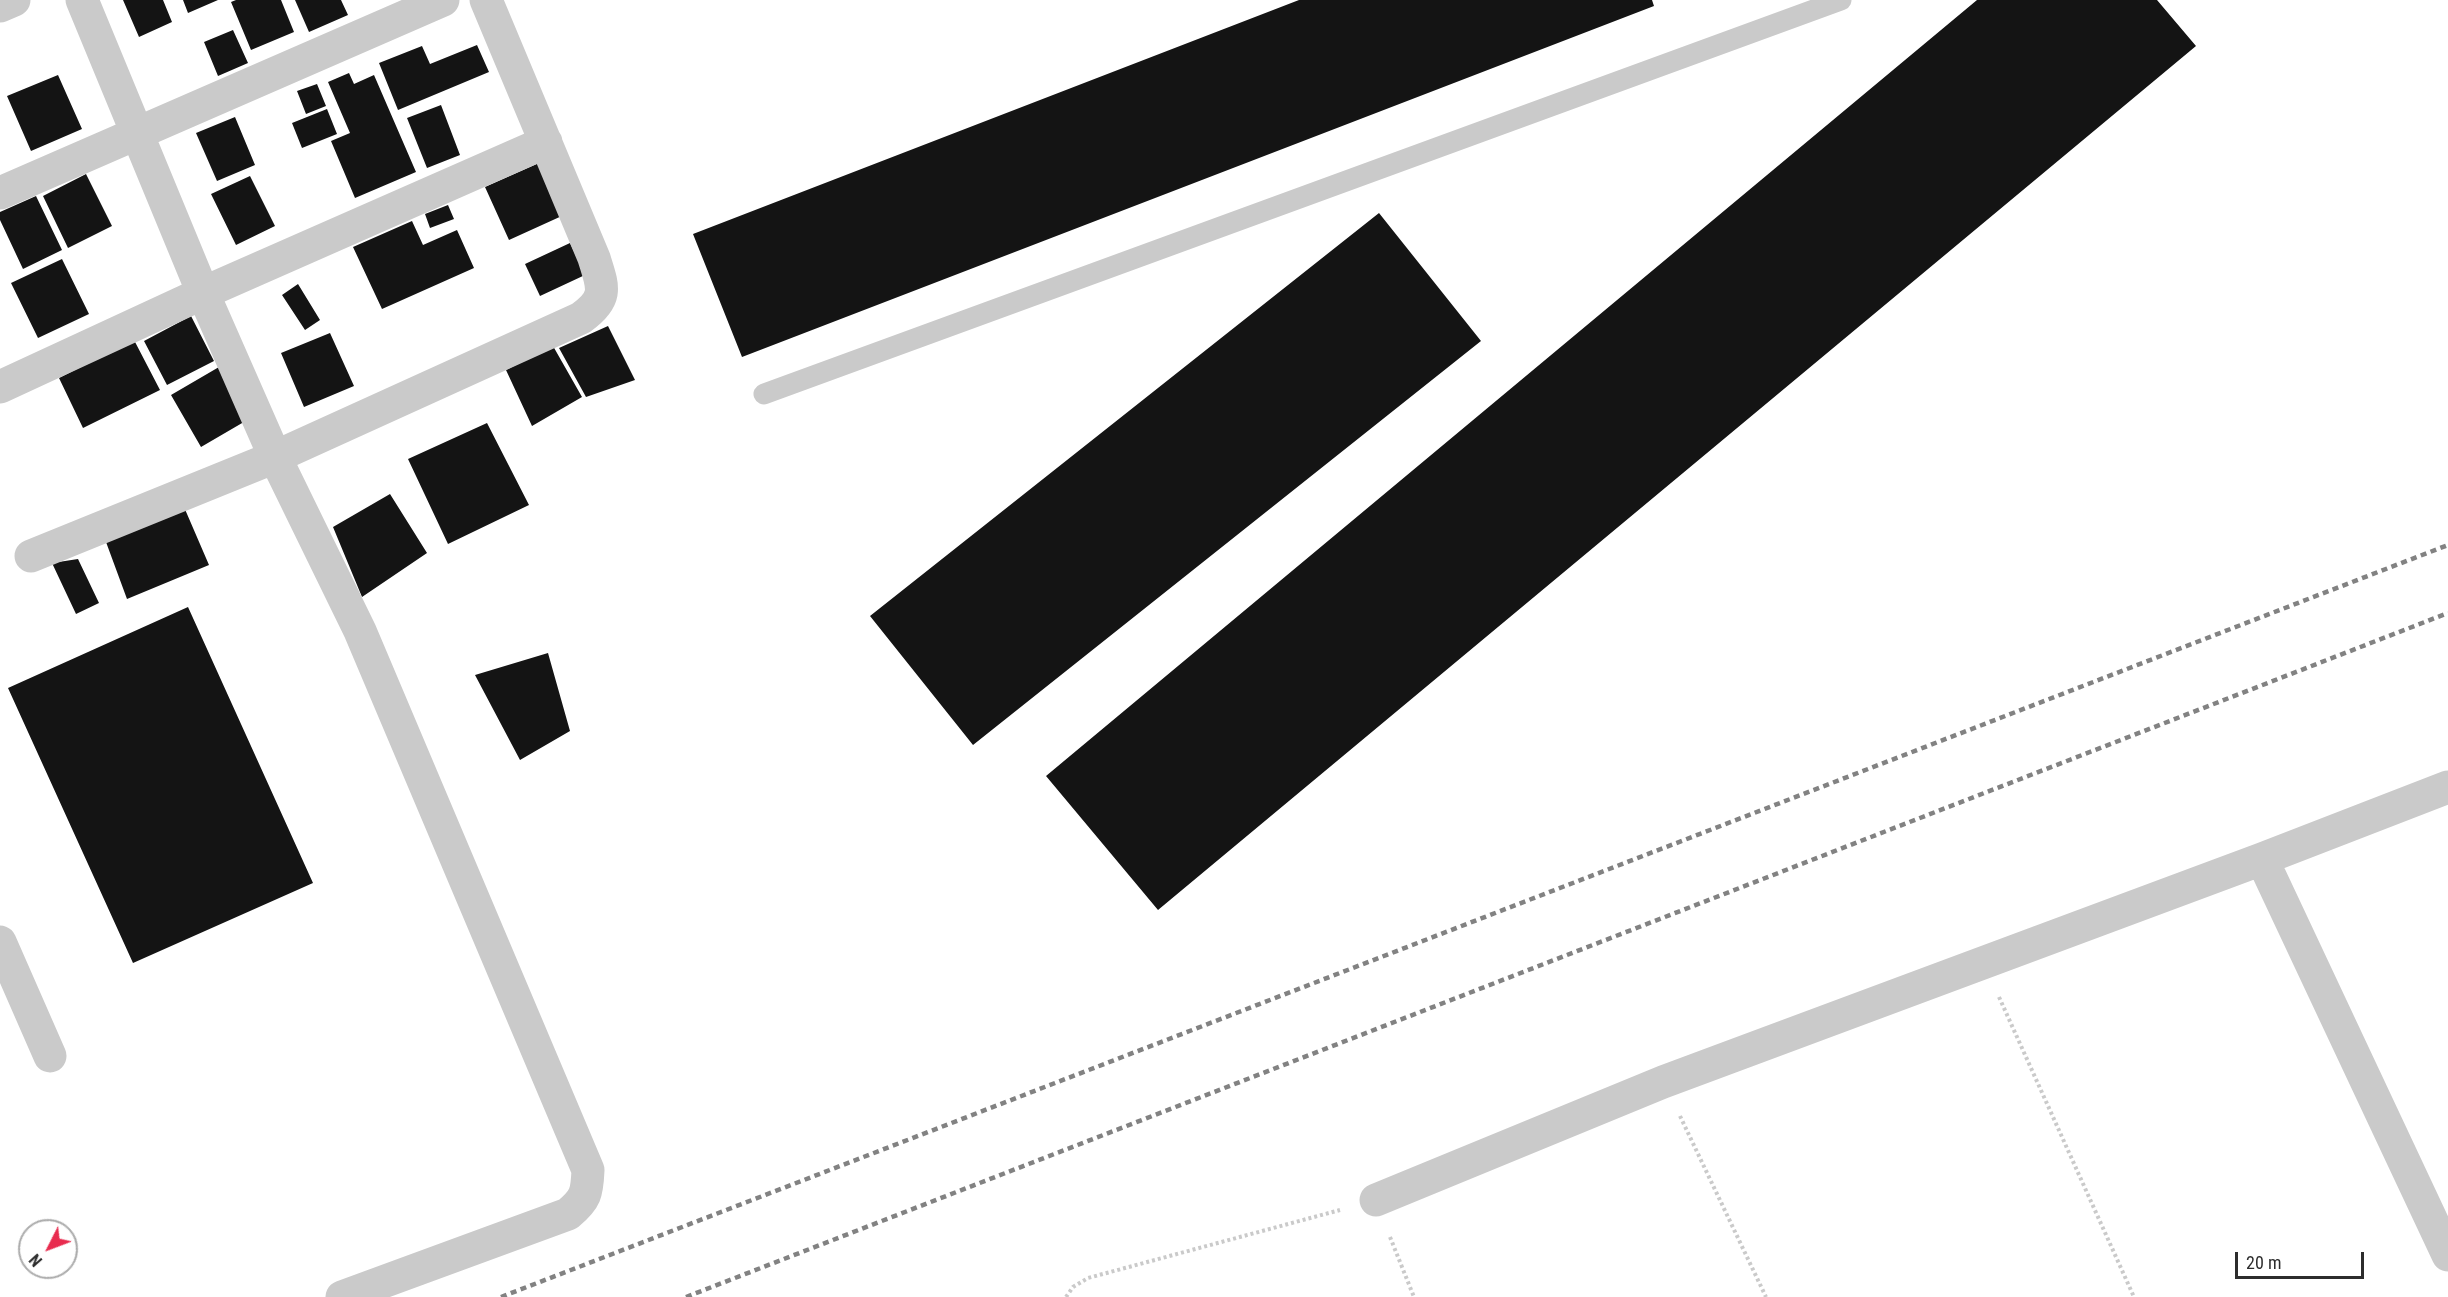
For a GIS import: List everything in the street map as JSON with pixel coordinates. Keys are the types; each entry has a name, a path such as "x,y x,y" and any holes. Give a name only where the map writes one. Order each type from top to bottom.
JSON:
{"street":[{"path":"0,6 14,0"},
{"path":"82,0 203,293 275,458 360,631 588,1170 587,1191 579,1204 568,1214 342,1297"},
{"path":"0,193 443,0"},
{"path":"31,556 275,458 581,318 599,302 603,287 594,258 486,0"},
{"path":"0,387 203,293 546,142"},
{"path":"1376,1200 1664,1082 2262,859 2448,787"},
{"path":"2262,859 2448,1255"},
{"path":"0,942 50,1056"}],"lane":[{"path":"764,394 1841,0"}],"path":[{"path":"1984,963 2134,1297"},
{"path":"1664,1082 1766,1297"},
{"path":"1066,1297 1073,1287 1088,1278 1376,1200 1414,1297"}],"building":[{"path":"123,0 163,0 172,22 139,37"},
{"path":"183,0 218,0 188,13"},
{"path":"281,0 294,32 251,50 231,2"},
{"path":"295,0 341,0 348,15 309,32"},
{"path":"1299,0 1652,0 1654,6 742,357 693,234"},
{"path":"1977,0 2157,0 2196,46 1158,910 1046,776"},
{"path":"233,30 248,63 218,76 204,42"},
{"path":"477,45 489,72 398,110 379,63 422,46 430,64"},
{"path":"349,73 354,84 374,75 416,172 355,198 331,141 350,133 328,82"},
{"path":"58,75 82,129 31,151 7,96"},
{"path":"317,84 326,106 306,114 297,91"},
{"path":"441,105 460,155 427,168 407,118"},
{"path":"327,109 337,134 302,148 292,123"},
{"path":"235,117 255,165 217,181 196,133"},
{"path":"539,163 564,215 509,240 485,187"},
{"path":"86,174 112,226 68,248 43,196"},
{"path":"250,176 275,226 236,245 211,194"},
{"path":"36,196 62,250 23,269 0,220 0,212"},
{"path":"448,205 454,219 430,228 425,214"},
{"path":"1379,213 1481,341 973,745 870,616"},
{"path":"412,221 423,245 457,230 474,268 382,309 353,247"},
{"path":"570,243 585,275 540,296 525,264"},
{"path":"62,259 89,314 38,338 11,283"},
{"path":"298,284 320,320 305,330 282,295"},
{"path":"191,316 214,361 167,385 144,341"},
{"path":"608,326 635,380 586,397 559,348"},
{"path":"330,333 354,386 304,407 281,353"},
{"path":"134,340 160,390 83,428 59,378"},
{"path":"553,346 582,397 532,426 506,370"},
{"path":"219,367 249,419 201,447 171,395"},
{"path":"487,423 529,505 448,544 408,459"},
{"path":"390,494 427,553 362,597 333,527"},
{"path":"184,507 209,565 127,599 106,542"},
{"path":"78,559 99,603 76,614 52,563"},
{"path":"188,607 313,883 133,963 8,688"},
{"path":"548,653 570,731 520,760 475,675"}],"railway":[{"path":"501,1297 2448,545"},
{"path":"686,1297 2448,613"}]}
